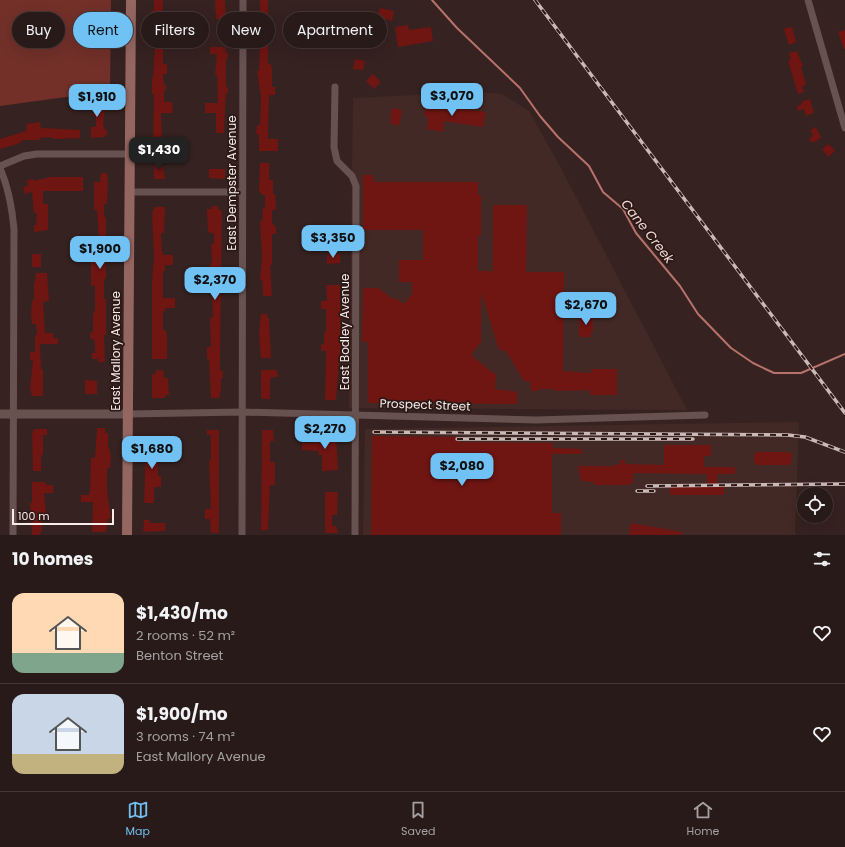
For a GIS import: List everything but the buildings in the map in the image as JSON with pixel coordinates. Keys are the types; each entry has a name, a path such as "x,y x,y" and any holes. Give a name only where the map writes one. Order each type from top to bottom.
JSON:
{"main road":[{"name":"East Mallory Avenue","path":"127,535 131,0"}],"street":[{"name":"East Dempster Avenue","path":"242,535 242,192 244,0"},
{"path":"808,0 845,128"},
{"name":"East Bodley Avenue","path":"335,87 334,147 337,161 352,176 356,186 355,535"},
{"path":"13,535 14,229 12,204 8,187 0,167 24,156 37,154 130,154"},
{"path":"130,192 242,192"},
{"name":"Prospect Street","path":"0,414 242,412 536,420 705,415"}],"shaded area":[{"path":"0,0 111,0 111,12 73,12 73,48 110,48 110,91 0,106"},
{"path":"479,92 502,94 529,111 562,170 687,410 349,408 353,98"},
{"path":"799,422 795,534 798,535 363,535 365,429"}],"waterway":[{"name":"Cane Creek","path":"432,0 457,28 520,88 540,116 558,137 589,166 603,192 623,209 636,233 680,286 698,314 731,348 753,363 774,373 801,373 845,354"}],"railway":[{"path":"535,0 845,413"},
{"path":"374,432 788,435 805,437 845,452"},
{"path":"457,439 693,439"},
{"path":"647,486 845,484"},
{"path":"637,491 654,491"}]}
